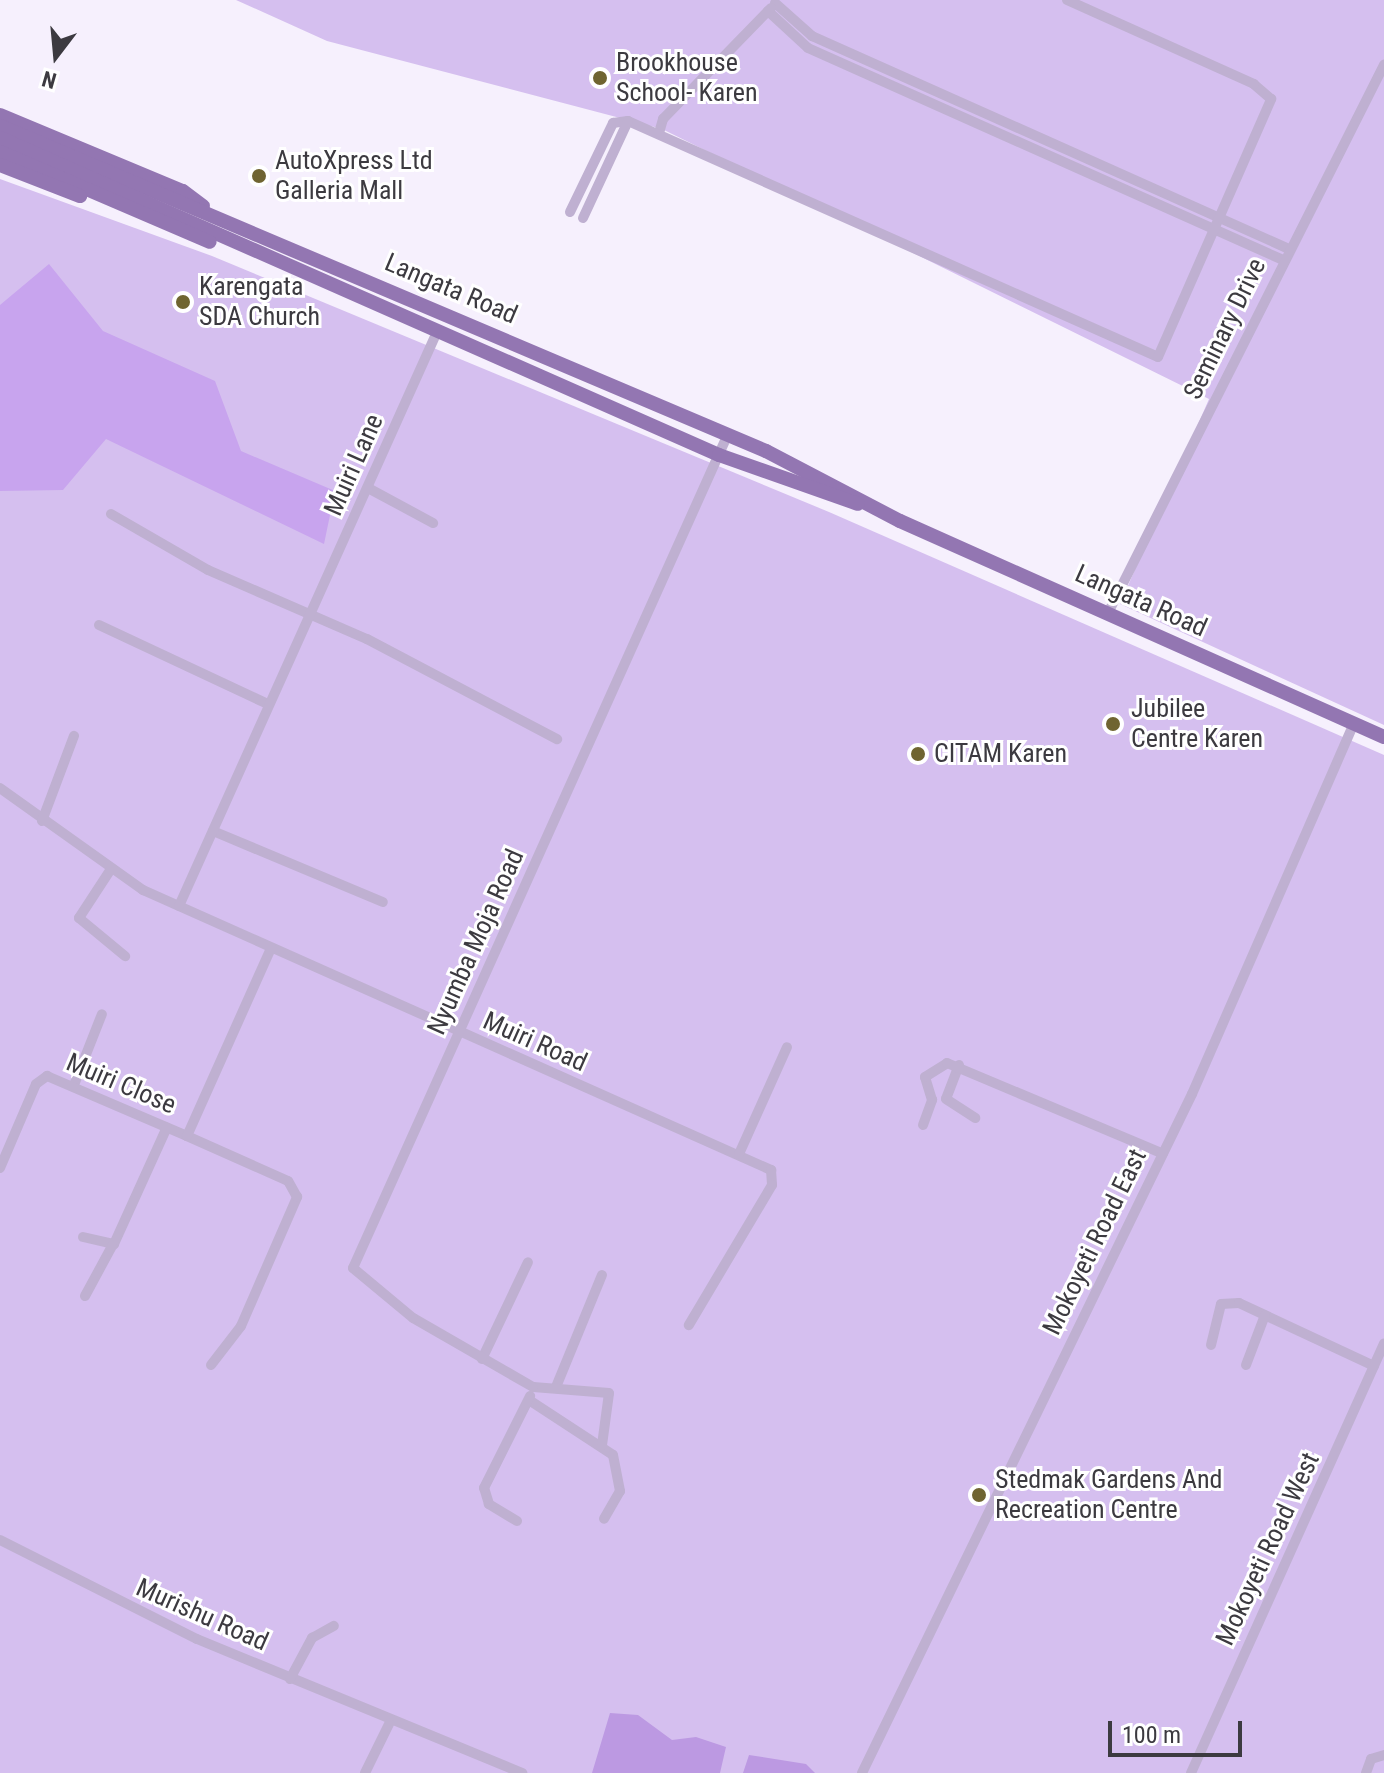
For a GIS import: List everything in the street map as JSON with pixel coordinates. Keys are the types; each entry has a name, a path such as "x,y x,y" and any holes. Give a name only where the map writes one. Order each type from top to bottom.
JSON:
{"main road":[{"path":"0,115 183,191 207,210"},
{"name":"Langata Road","path":"0,126 207,210 728,434 878,510 1384,737"},
{"name":"Langata Road","path":"0,138 719,455 878,510"},
{"path":"0,152 145,217"},
{"path":"0,165 231,250 253,251"}],"street":[{"path":"570,212 613,123 628,121 659,133 695,156 1150,357 1164,351 1269,94 1067,0"},
{"path":"659,133 663,119 774,5 812,36 1217,224 1283,260"},
{"name":"Seminary Drive","path":"1108,613 1283,260 1384,65"},
{"path":"583,218 628,121"},
{"path":"1217,224 1289,249"},
{"name":"Muiri Lane","path":"179,906 437,332"},
{"name":"Nyumba Moja Road","path":"533,1387 482,1359 353,1273 728,434"},
{"path":"368,488 433,523"},
{"path":"111,514 208,570 309,615 557,739"},
{"path":"99,625 268,704"},
{"name":"Mokoyeti Road East","path":"862,1773 1163,1154 1354,724"},
{"path":"42,821 74,736"},
{"name":"Muiri Road","path":"0,788 109,872 271,948 771,1170 772,1185 689,1325"},
{"path":"213,831 383,902"},
{"path":"109,872 79,918 125,956"},
{"name":"Muiri Close","path":"187,1136 271,948"},
{"path":"74,1085 102,1014"},
{"path":"739,1154 787,1047"},
{"path":"923,1125 932,1100 927,1074 945,1063 959,1065 1163,1154"},
{"path":"959,1065 946,1099 975,1118"},
{"name":"Muiri Close","path":"0,1168 41,1079 74,1085 293,1185 296,1202 241,1326 211,1365"},
{"path":"85,1296 112,1246 167,1127"},
{"path":"83,1237 112,1246"},
{"path":"482,1359 528,1262"},
{"path":"556,1387 602,1275"},
{"path":"1211,1345 1224,1302 1265,1315 1374,1366"},
{"path":"1246,1365 1265,1315"},
{"name":"Mokoyeti Road West","path":"1191,1773 1384,1343"},
{"path":"517,1521 489,1504 484,1488 533,1387 611,1395 602,1445"},
{"path":"529,1400 613,1455 620,1486 604,1519"},
{"name":"Murishu Road","path":"0,1540 389,1724 522,1773"},
{"path":"290,1679 312,1638 334,1626"},
{"path":"365,1773 389,1724"},
{"path":"1366,1773 1371,1759 1384,1755"}],"shaded area":[{"path":"236,0 1384,0 1384,725 1120,604 1209,399 662,129 327,41"},
{"path":"0,179 212,256 829,512 1384,755 1384,1773 0,1773"},
{"path":"49,264 103,331 215,381 241,451 335,491 324,544 106,439 63,490 0,491 0,305"},
{"path":"610,1713 638,1715 672,1740 696,1737 726,1747 720,1773 592,1773"},
{"path":"749,1755 806,1764 815,1773 743,1773"}],"place":[{"name":"Brookhouse School- Karen","path":"600,78"},
{"name":"AutoXpress Ltd Galleria Mall","path":"259,176"},
{"name":"Karengata SDA Church","path":"183,302"},
{"name":"Jubilee Centre Karen","path":"1113,724"},
{"name":"CITAM Karen","path":"918,754"},
{"name":"Stedmak Gardens And Recreation Centre","path":"979,1495"}]}
